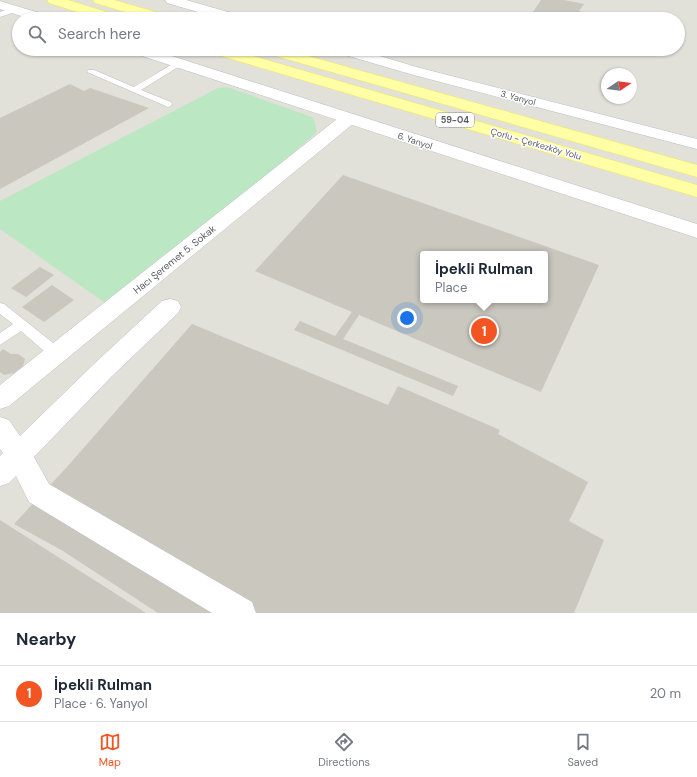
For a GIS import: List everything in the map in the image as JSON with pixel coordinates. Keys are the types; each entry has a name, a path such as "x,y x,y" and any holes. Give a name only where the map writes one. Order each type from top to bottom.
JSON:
{"main road":[{"path":"54,0 92,12"},
{"path":"100,0 140,12"},
{"path":"172,0 212,12"},
{"path":"0,5 24,12"},
{"name":"6. Yanyol","path":"156,56 348,120 697,231"},
{"name":"Çorlu - Çerkezköy Yolu","path":"237,56 697,191"},
{"name":"Çorlu - Çerkezköy Yolu","path":"292,56 697,171"},
{"name":"3. Yanyol","path":"364,56 414,71 697,144"},
{"name":"Hacı Şeremet 5. Sokak","path":"0,399 348,120"},
{"path":"0,474 103,370 170,307"},
{"path":"0,428 19,455 39,493 241,613"}],"lane":[{"path":"0,15 16,9"},
{"path":"134,90 179,64"},
{"path":"91,72 168,104"},
{"path":"0,307 56,354"},
{"path":"0,340 21,325"}],"shaded area":[{"path":"0,0 697,0 697,613 0,613"}],"green space":[{"path":"227,87 312,117 315,122 317,132 243,197 108,305 0,229 0,201 218,88"}],"building":[{"path":"541,0 564,0 584,4 579,11 583,12 533,12"},
{"path":"70,84 84,91 90,88 149,108 0,189 0,118"},
{"path":"343,175 599,265 541,392 359,315 343,339 458,386 453,396 294,330 300,321 335,336 352,312 255,271"},
{"path":"40,267 54,275 26,297 11,288"},
{"path":"52,285 74,300 44,322 22,307"},
{"path":"192,324 388,405 398,386 500,430 498,434 588,482 569,521 604,540 574,613 158,613 63,551 14,524 67,467"},
{"path":"3,349 11,354 18,354 25,359 23,366 14,373 4,375 0,372 0,352"},
{"path":"0,520 146,613 0,613"}],"place":[{"name":"İpekli Rulman","path":"484,331"}]}
